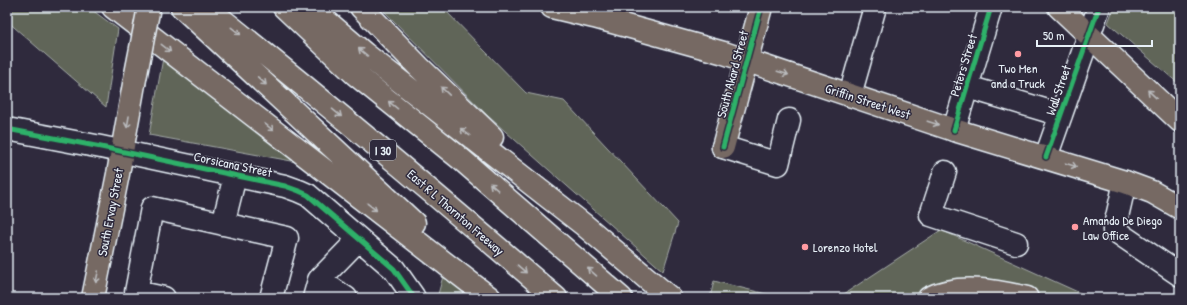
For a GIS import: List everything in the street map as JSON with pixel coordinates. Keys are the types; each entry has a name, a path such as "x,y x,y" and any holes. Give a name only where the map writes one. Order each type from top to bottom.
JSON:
{"main road":[{"path":"113,7 490,298"},
{"name":"South Ervay Street","path":"93,298 149,7"},
{"path":"182,7 496,298"},
{"name":"East R L Thornton Freeway","path":"206,7 282,66 556,298"},
{"path":"284,7 355,74 462,160 621,298"},
{"path":"310,7 365,54 584,225 670,298"},
{"path":"360,7 584,225"},
{"name":"Griffin Street West","path":"552,7 594,17 746,61 954,130 1125,182 1152,192 1180,208"},
{"name":"South Akard Street","path":"723,147 761,7"},
{"path":"1059,7 1180,120"},
{"path":"1152,192 1180,190"},
{"path":"930,298 935,295 956,290 983,290 1027,298"}],"street":[{"path":"850,95 875,7"},
{"name":"Peters Street","path":"954,130 991,7"},
{"name":"Wall Street","path":"1046,157 1099,7"},
{"path":"968,87 1061,114"},
{"path":"723,147 778,164 789,120"},
{"name":"Corsicana Street","path":"7,129 122,151 285,186 300,191 308,195 394,269 414,298"},
{"path":"945,172 931,215 1016,243"},
{"path":"223,224 235,176"},
{"path":"1125,182 1114,230 1180,275"},
{"path":"164,298 136,292 152,208 287,238 271,298"},
{"path":"346,298 316,289 359,239"}],"green space":[{"path":"7,7 88,7 118,29 106,107 7,21"},
{"path":"380,7 442,7 526,93 564,101 678,223 663,271 488,116"},
{"path":"1114,7 1180,7 1180,85 1108,23"},
{"path":"163,58 297,162 149,135"},
{"path":"941,230 1091,298 838,298"},
{"path":"445,269 478,298 437,298"},
{"path":"714,281 782,298 710,298"}],"cycle path":[{"path":"723,147 761,7"},
{"path":"954,130 991,7"},
{"path":"1046,157 1099,7"},
{"path":"7,129 101,147 285,186 299,191 308,195 394,269 414,298"}],"place":[{"name":"Two Men and a Truck","path":"1018,54"},
{"name":"Amando De Diego Law Office","path":"1075,227"},
{"name":"Lorenzo Hotel","path":"805,247"}]}
